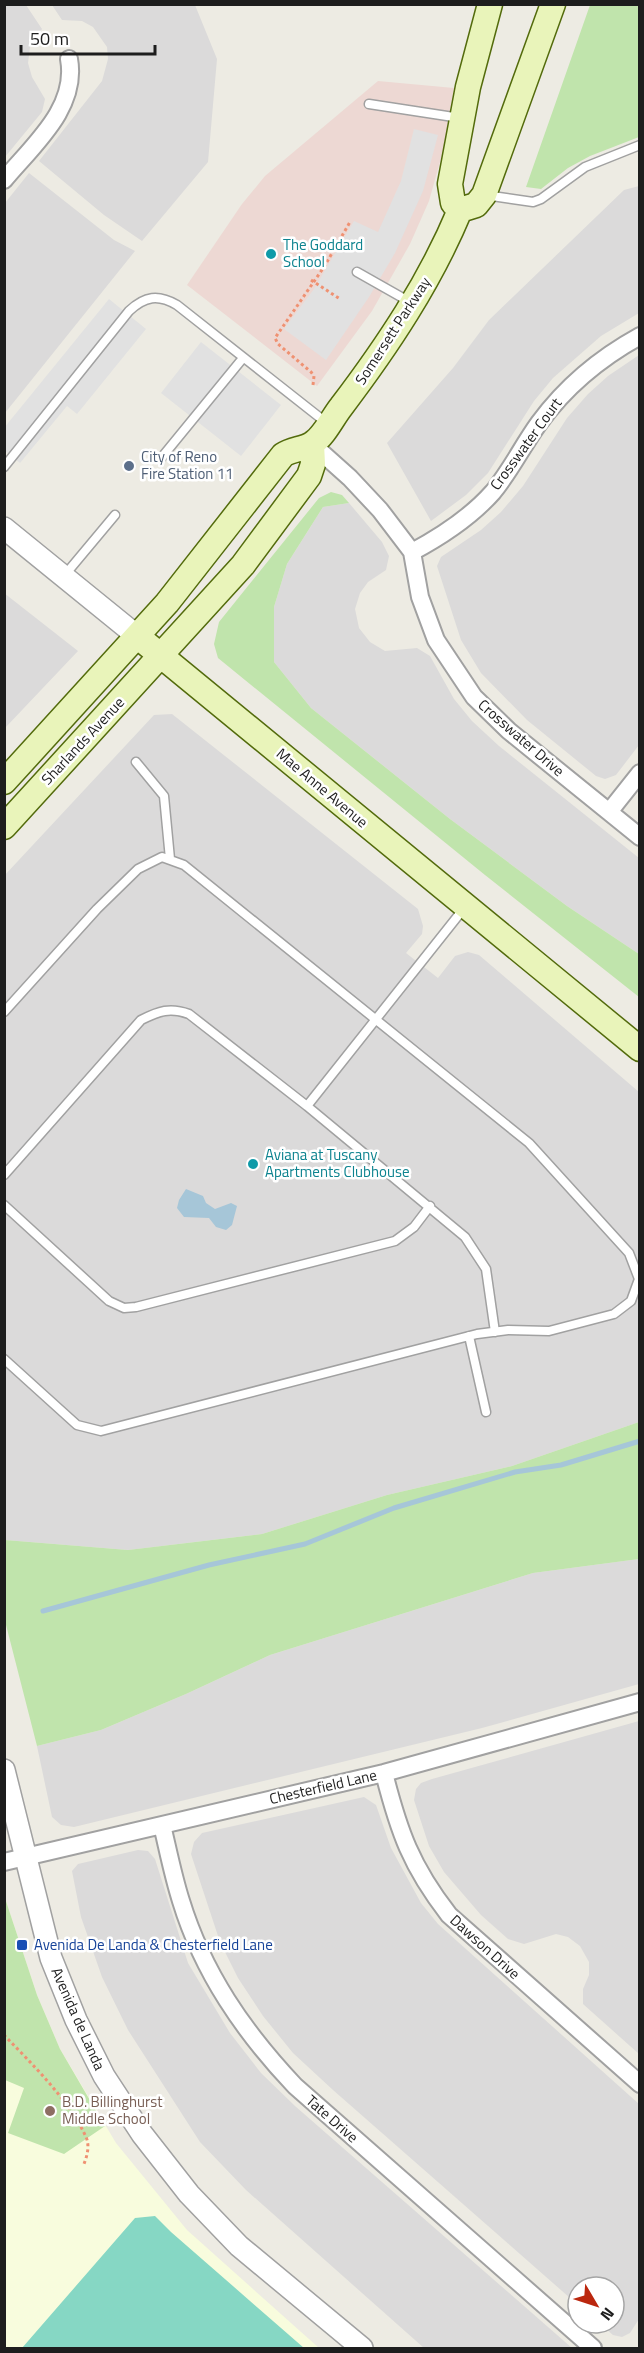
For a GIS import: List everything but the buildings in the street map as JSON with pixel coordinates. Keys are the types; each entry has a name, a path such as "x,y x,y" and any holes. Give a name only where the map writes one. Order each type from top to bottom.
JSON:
{"main road":[{"path":"490,4 477,49 450,184 453,203 459,210 476,205 484,195 552,4"},
{"name":"Somersett Parkway","path":"312,444 412,304 442,251 459,210"},
{"path":"137,636 167,603 283,455 293,449 312,444 313,464 303,486 249,557 162,656"},
{"name":"Mae Anne Avenue","path":"137,636 639,1050"},
{"name":"Sharlands Avenue","path":"4,782 137,636"},
{"name":"Sharlands Avenue","path":"4,827 162,656"}],"street":[{"path":"4,180 64,104 72,75 69,59"},
{"name":"Crosswater Court","path":"412,552 444,535 470,514 493,492 538,423 563,393 590,368 639,336"},
{"name":"Crosswater Drive","path":"312,444 350,478 380,510 412,552 420,597 436,639 474,697 509,731 639,837"},
{"name":"Mae Anne Avenue","path":"4,528 137,636"},
{"path":"609,812 639,773"},
{"name":"Chesterfield Lane","path":"4,1863 384,1773 639,1702"},
{"name":"Avenida de Landa","path":"4,1770 51,1958 76,2020 104,2076 142,2134 189,2194 239,2246 362,2349"},
{"name":"Dawson Drive","path":"384,1773 398,1827 411,1859 428,1888 449,1915 639,2084"},
{"name":"Tate Drive","path":"162,1825 180,1900 194,1940 214,1981 237,2018 264,2054 295,2086 593,2349"}],"lane":[{"path":"369,104 463,118"},
{"path":"484,195 532,202 541,200 585,167 639,145"},
{"path":"357,272 412,304"},
{"path":"4,467 129,311 149,297 158,297 177,305 328,424"},
{"path":"162,457 243,357"},
{"path":"64,576 115,515"},
{"path":"136,762 164,796 170,859"},
{"path":"4,1012 97,909 138,869 162,857 170,859 184,865 529,1143 629,1253 639,1279 631,1301 614,1314 549,1331 495,1332 469,1336 101,1431 77,1425 4,1359"},
{"path":"308,1106 465,907"},
{"path":"4,1175 141,1020 158,1011 174,1009 189,1014 308,1106 465,1237 486,1269 495,1332"},
{"path":"4,1205 109,1301 124,1308 136,1308 395,1241 414,1227 430,1206"},
{"path":"469,1336 486,1412"}],"path":[{"path":"313,386 311,372 278,344 275,338 350,222"},
{"path":"312,281 340,299"},
{"path":"4,2035 46,2079 87,2139 88,2152 84,2164"}],"shaded area":[{"path":"5,4 26,5 42,29 30,47 28,63 32,77 45,99 42,112 5,157"},
{"path":"52,5 195,5 217,59 208,162 142,241 104,215 39,161 102,81 108,59 107,47 93,27 82,21 62,20"},
{"path":"378,81 454,88 443,151 429,201 410,244 372,311 317,386 187,285 242,204 265,176"},
{"path":"414,129 438,135 423,191 395,253 369,297 326,360 284,329 314,289 354,221 378,232 401,181"},
{"path":"29,173 114,240 135,251 5,413 5,203"},
{"path":"639,186 639,313 601,336 553,378 534,401 488,473 466,495 431,521 387,443 453,368 489,320 624,190"},
{"path":"109,299 146,329 77,414 67,406 20,463 5,451 4,428"},
{"path":"201,342 281,405 241,456 161,393"},
{"path":"639,355 639,745 616,775 605,779 596,776 527,720 481,673 461,640 437,566 441,557 481,530 501,512 523,486 567,418 588,394 608,376"},
{"path":"349,503 382,542 389,556 386,570 368,582 360,593 355,609 359,628 370,642 385,651 417,648 430,656 454,699 472,721 499,746 639,858 639,954 567,906 450,819 311,708 274,662 274,607 287,564 323,507"},
{"path":"4,593 78,651 5,728 4,728"},
{"path":"172,714 418,909 423,926 422,934 406,953 438,978 455,956 468,952 479,955 639,1092 639,1422 512,1466 387,1495 262,1534 128,1550 5,1540 4,876 154,715"},
{"path":"186,1189 203,1196 206,1203 215,1209 231,1203 237,1206 232,1225 226,1230 216,1227 209,1218 184,1217 177,1208"},
{"path":"639,1559 639,1684 482,1728 74,1827 61,1825 52,1817 37,1746 101,1730 270,1655 533,1573"},
{"path":"640,1721 639,2054 583,2004 583,1989 589,1975 589,1962 580,1946 568,1937 556,1934 524,1944 508,1939 481,1915 444,1872 429,1846 414,1800 416,1789 421,1783 432,1779"},
{"path":"364,1797 376,1805 391,1848 421,1903 438,1924 639,2104 639,2319 630,2333 626,2335 626,2275 566,2275 566,2294 293,2053 263,2016 238,1978 220,1942 191,1854 194,1842 202,1833"},
{"path":"138,1850 148,1851 155,1859 188,1963 230,2033 261,2073 295,2106 572,2348 424,2348 246,2190 200,2142 128,2030 102,1977 81,1917 72,1871 78,1864"},
{"name":"B.D. Billinghurst Middle School","path":"4,1895 37,1995 60,2049 116,2143 187,2230 319,2348 5,2348"},
{"path":"155,2216 304,2348 22,2348 135,2218"}],"green space":[{"path":"590,5 639,5 639,137 590,156 568,168 541,189 526,187"},
{"path":"331,492 342,495 349,503 323,507 287,564 274,607 274,662 311,708 450,819 567,906 639,954 639,997 218,658 214,644 219,622 319,498"},
{"path":"639,1422 639,1559 533,1573 270,1655 101,1730 37,1746 5,1621 5,1540 128,1550 262,1534 387,1495 512,1466"},
{"path":"4,1895 37,1995 60,2049 105,2126 64,2154 8,2133 24,2088 5,2080"}],"waterway":[{"path":"43,1611 209,1565 305,1544 394,1508 515,1472 561,1465 640,1441"}],"place":[{"name":"The Goddard School","path":"271,254"},
{"name":"City of Reno Fire Station 11","path":"129,466"},
{"name":"Aviana at Tuscany Apartments Clubhouse","path":"253,1164"},
{"name":"Avenida De Landa & Chesterfield Lane","path":"22,1945"},
{"name":"B.D. Billinghurst Middle School","path":"50,2111"}]}
